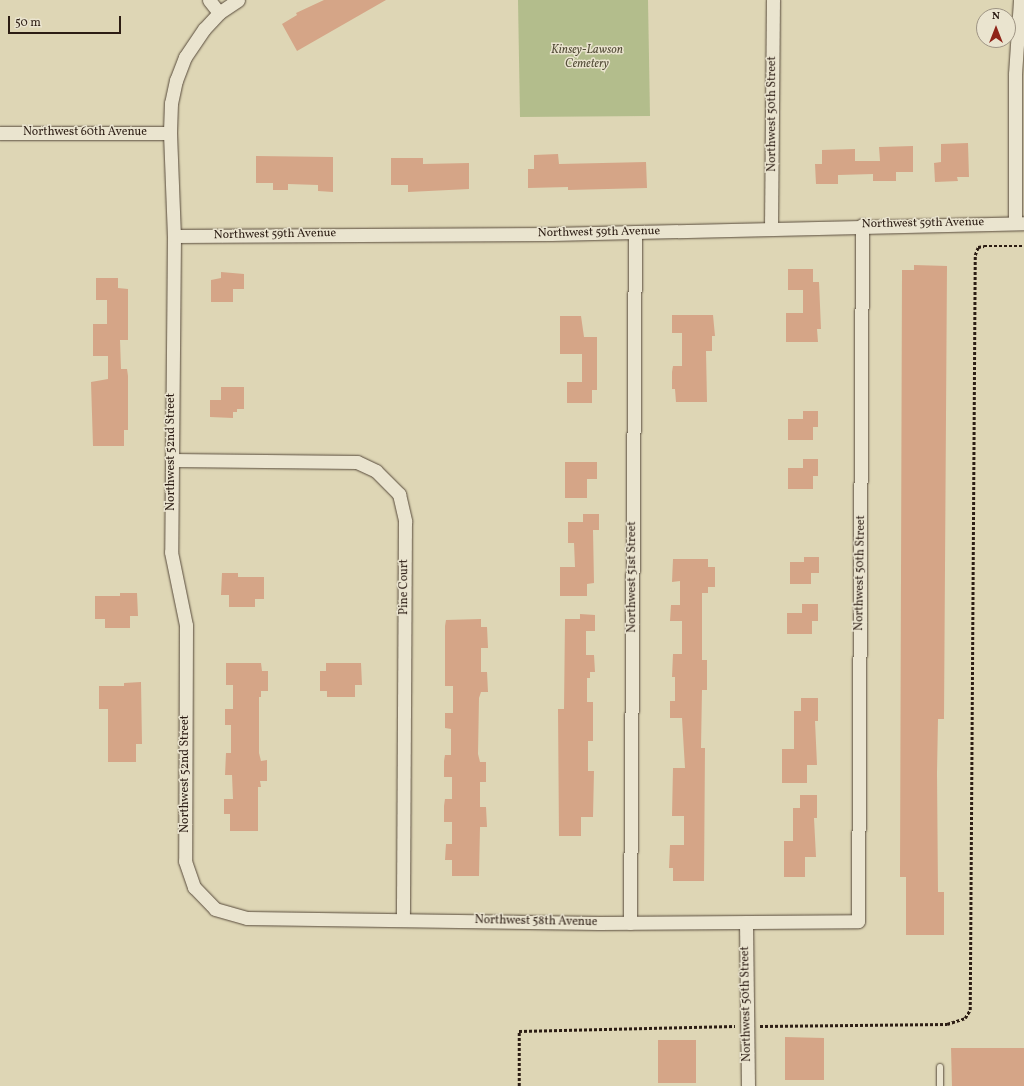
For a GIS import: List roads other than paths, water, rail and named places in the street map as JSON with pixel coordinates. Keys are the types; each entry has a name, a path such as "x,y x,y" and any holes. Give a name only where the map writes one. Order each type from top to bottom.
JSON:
{"street":[{"path":"209,0 218,13"},
{"name":"Northwest 52nd Street","path":"215,909 194,887 185,861 186,625 171,552 174,236 170,133 171,103 176,80 197,38 218,13 238,0"},
{"name":"Northwest 50th Street","path":"772,228 773,0"},
{"path":"1020,0 1015,74 1020,223"},
{"name":"Northwest 60th Avenue","path":"0,133 170,133"},
{"name":"Northwest 59th Avenue","path":"174,236 635,232 862,225 1020,223"},
{"name":"Northwest 50th Street","path":"858,921 862,225"},
{"name":"Northwest 51st Street","path":"630,923 635,232"},
{"name":"Pine Court","path":"172,460 358,462 376,471 399,494 405,521 403,920"},
{"name":"Northwest 58th Avenue","path":"215,909 247,918 630,923 858,921"},
{"name":"Northwest 50th Street","path":"746,922 748,1086"}],"lane":[{"path":"940,1067 940,1086"}],"park label":[{"name":"Kinsey-Lawson Cemetery","path":"587,58"}]}
